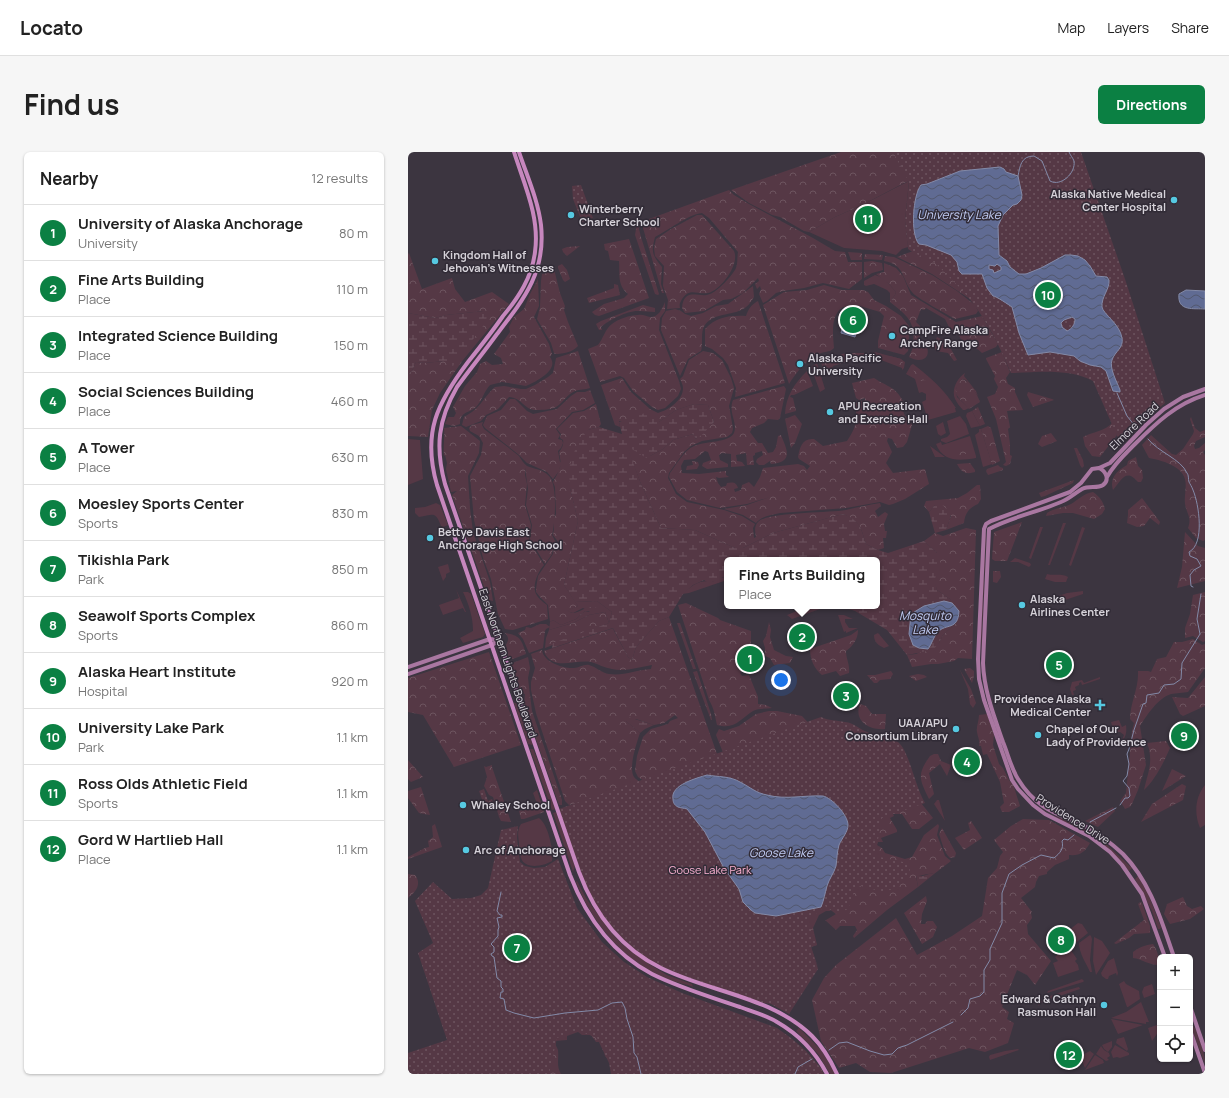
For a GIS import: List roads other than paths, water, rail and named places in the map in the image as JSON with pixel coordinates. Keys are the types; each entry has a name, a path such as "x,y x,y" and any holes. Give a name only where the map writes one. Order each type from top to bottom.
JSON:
{"main road":[{"name":"East Northern Lights Boulevard","path":"514,152 529,196 535,221 536,242 533,263 519,296 446,393 437,411 431,444 432,464 437,485 577,892 590,916 604,935 626,956 652,973 678,985 777,1022 796,1035 805,1044 820,1062 827,1074"},
{"name":"East Northern Lights Boulevard","path":"519,152 539,215 541,246 537,268 525,297 451,397 443,418 439,442 440,462 445,484 585,889 594,906 610,929 632,949 662,968 762,1005 792,1020 816,1041 828,1056 837,1074"},
{"name":"Elmore Road","path":"1099,468 1110,462 1164,409 1187,396 1205,389"},
{"name":"Elmore Road","path":"1106,477 1119,460 1160,420 1180,406 1205,395"},
{"path":"1099,468 1104,471 1106,477 1103,485 1097,487 1093,486 1088,480 1088,474 1092,469 1099,468"},
{"name":"Providence Drive","path":"1088,474 1081,483 1070,492 986,524 984,529 979,636 979,679 984,700 1008,771 1018,789 1033,806 1045,814 1089,836 1110,852 1122,865 1142,894 1164,954"},
{"name":"Providence Drive","path":"1093,486 1082,489 1062,502 989,529 983,673 987,694 1014,772 1025,789 1037,801 1053,812 1097,833 1112,844 1131,863 1143,880 1152,898 1173,954"},
{"path":"408,667 490,639 499,640"},
{"path":"408,674 492,645 499,640"},
{"path":"527,746 533,747 538,752"},
{"path":"1193,1014 1205,1050"},
{"path":"1193,1039 1205,1072"},
{"path":"1201,1062 1205,1068"}],"water":[{"name":"University Lake","path":"1000,167 1006,172 1018,176 1022,195 1021,200 1017,204 1013,205 1003,215 998,226 999,255 1019,274 1026,274 1065,255 1071,255 1078,256 1085,260 1096,276 1107,277 1109,283 1102,307 1121,333 1121,347 1113,357 1111,363 1112,371 1120,392 1113,391 1106,371 1101,367 1080,361 1074,356 1050,352 1028,355 1019,333 1012,307 993,296 987,288 982,274 962,274 959,271 957,262 951,255 926,245 919,244 914,232 914,205 918,190 921,185 960,171","holes":["997,264 1001,267 1001,270 994,273 993,270 989,269 989,265 995,266","1072,317 1075,319 1074,323 1072,328 1067,331 1062,327 1061,323"]},
{"path":"1186,290 1205,291 1205,309 1191,309 1181,304 1179,294"},
{"path":"843,324 857,328 855,337 841,333"},
{"name":"Mosquito Lake","path":"944,601 952,603 959,611 958,617 954,624 941,629 935,636 928,649 919,648 913,645 909,634 911,614 924,606"},
{"name":"Goose Lake","path":"707,775 732,779 763,794 788,797 827,797 839,808 847,821 848,828 839,845 836,866 828,883 821,907 776,916 755,913 743,902 739,889 724,868 705,832 687,809 678,807 673,801 673,794 680,786 691,780"}],"waterway":[{"path":"1018,176 1022,162 1026,158 1034,156 1042,161 1050,181 1059,182 1067,178 1073,170 1074,161 1069,152"},
{"path":"1117,393 1127,416 1135,426"},
{"path":"1148,439 1152,444 1184,468 1193,489 1199,514 1199,533 1194,548 1189,552 1190,556 1197,559 1201,566 1194,570 1190,575 1191,586 1193,587"},
{"path":"1120,805 1125,798 1130,796 1129,788 1123,781 1127,776 1129,764 1127,754 1143,704 1146,703 1147,695 1159,693 1164,685 1174,684 1181,679 1182,663 1200,634 1197,619 1201,594"},
{"path":"1090,822 1116,808"},
{"path":"961,1015 968,1008 970,999 980,996 984,992 984,970 990,960 990,949 1002,923 1002,893 1009,874 1041,855 1054,858 1061,851 1062,841 1064,839 1068,840 1074,835"},
{"path":"501,892 497,911 500,915 502,915 502,917 497,918 499,927 498,936 491,944 494,947 494,952 491,954 494,957 497,978 501,981 501,987 503,989 500,998 504,999 506,1010 534,1018 598,1010 612,1003 622,1002 633,1037 634,1053 637,1057 641,1074"},
{"path":"829,1050 839,1043 847,1042 884,1055 892,1054 898,1048 953,1022"},
{"path":"795,1074 798,1067 812,1059"}],"place":[{"name":"Alaska Native Medical Center Hospital","path":"1174,200"},
{"name":"Winterberry Charter School","path":"571,215"},
{"name":"Ross Olds Athletic Field","path":"868,219"},
{"name":"Kingdom Hall of Jehovah’s Witnesses","path":"435,261"},
{"name":"University Lake Park","path":"1048,295"},
{"name":"Moesley Sports Center","path":"853,320"},
{"name":"CampFire Alaska Archery Range","path":"892,336"},
{"name":"Alaska Pacific University","path":"800,364"},
{"name":"APU Recreation and Exercise Hall","path":"830,412"},
{"name":"Bettye Davis East Anchorage High School","path":"430,538"},
{"name":"Alaska Airlines Center","path":"1022,605"},
{"name":"Fine Arts Building","path":"802,637"},
{"name":"University of Alaska Anchorage","path":"750,659"},
{"name":"A Tower","path":"1059,665"},
{"name":"Integrated Science Building","path":"846,696"},
{"name":"Providence Alaska Medical Center","path":"1100,705"},
{"name":"UAA/APU Consortium Library","path":"956,729"},
{"name":"Chapel of Our Lady of Providence","path":"1038,735"},
{"name":"Alaska Heart Institute","path":"1184,736"},
{"name":"Social Sciences Building","path":"967,762"},
{"name":"Whaley School","path":"463,805"},
{"name":"Arc of Anchorage","path":"466,850"},
{"name":"Seawolf Sports Complex","path":"1061,940"},
{"name":"Tikishla Park","path":"517,948"},
{"name":"Edward & Cathryn Rasmuson Hall","path":"1104,1005"},
{"name":"Gord W Hartlieb Hall","path":"1069,1055"}],"park label":[{"name":"Goose Lake Park","path":"710,870"}]}
